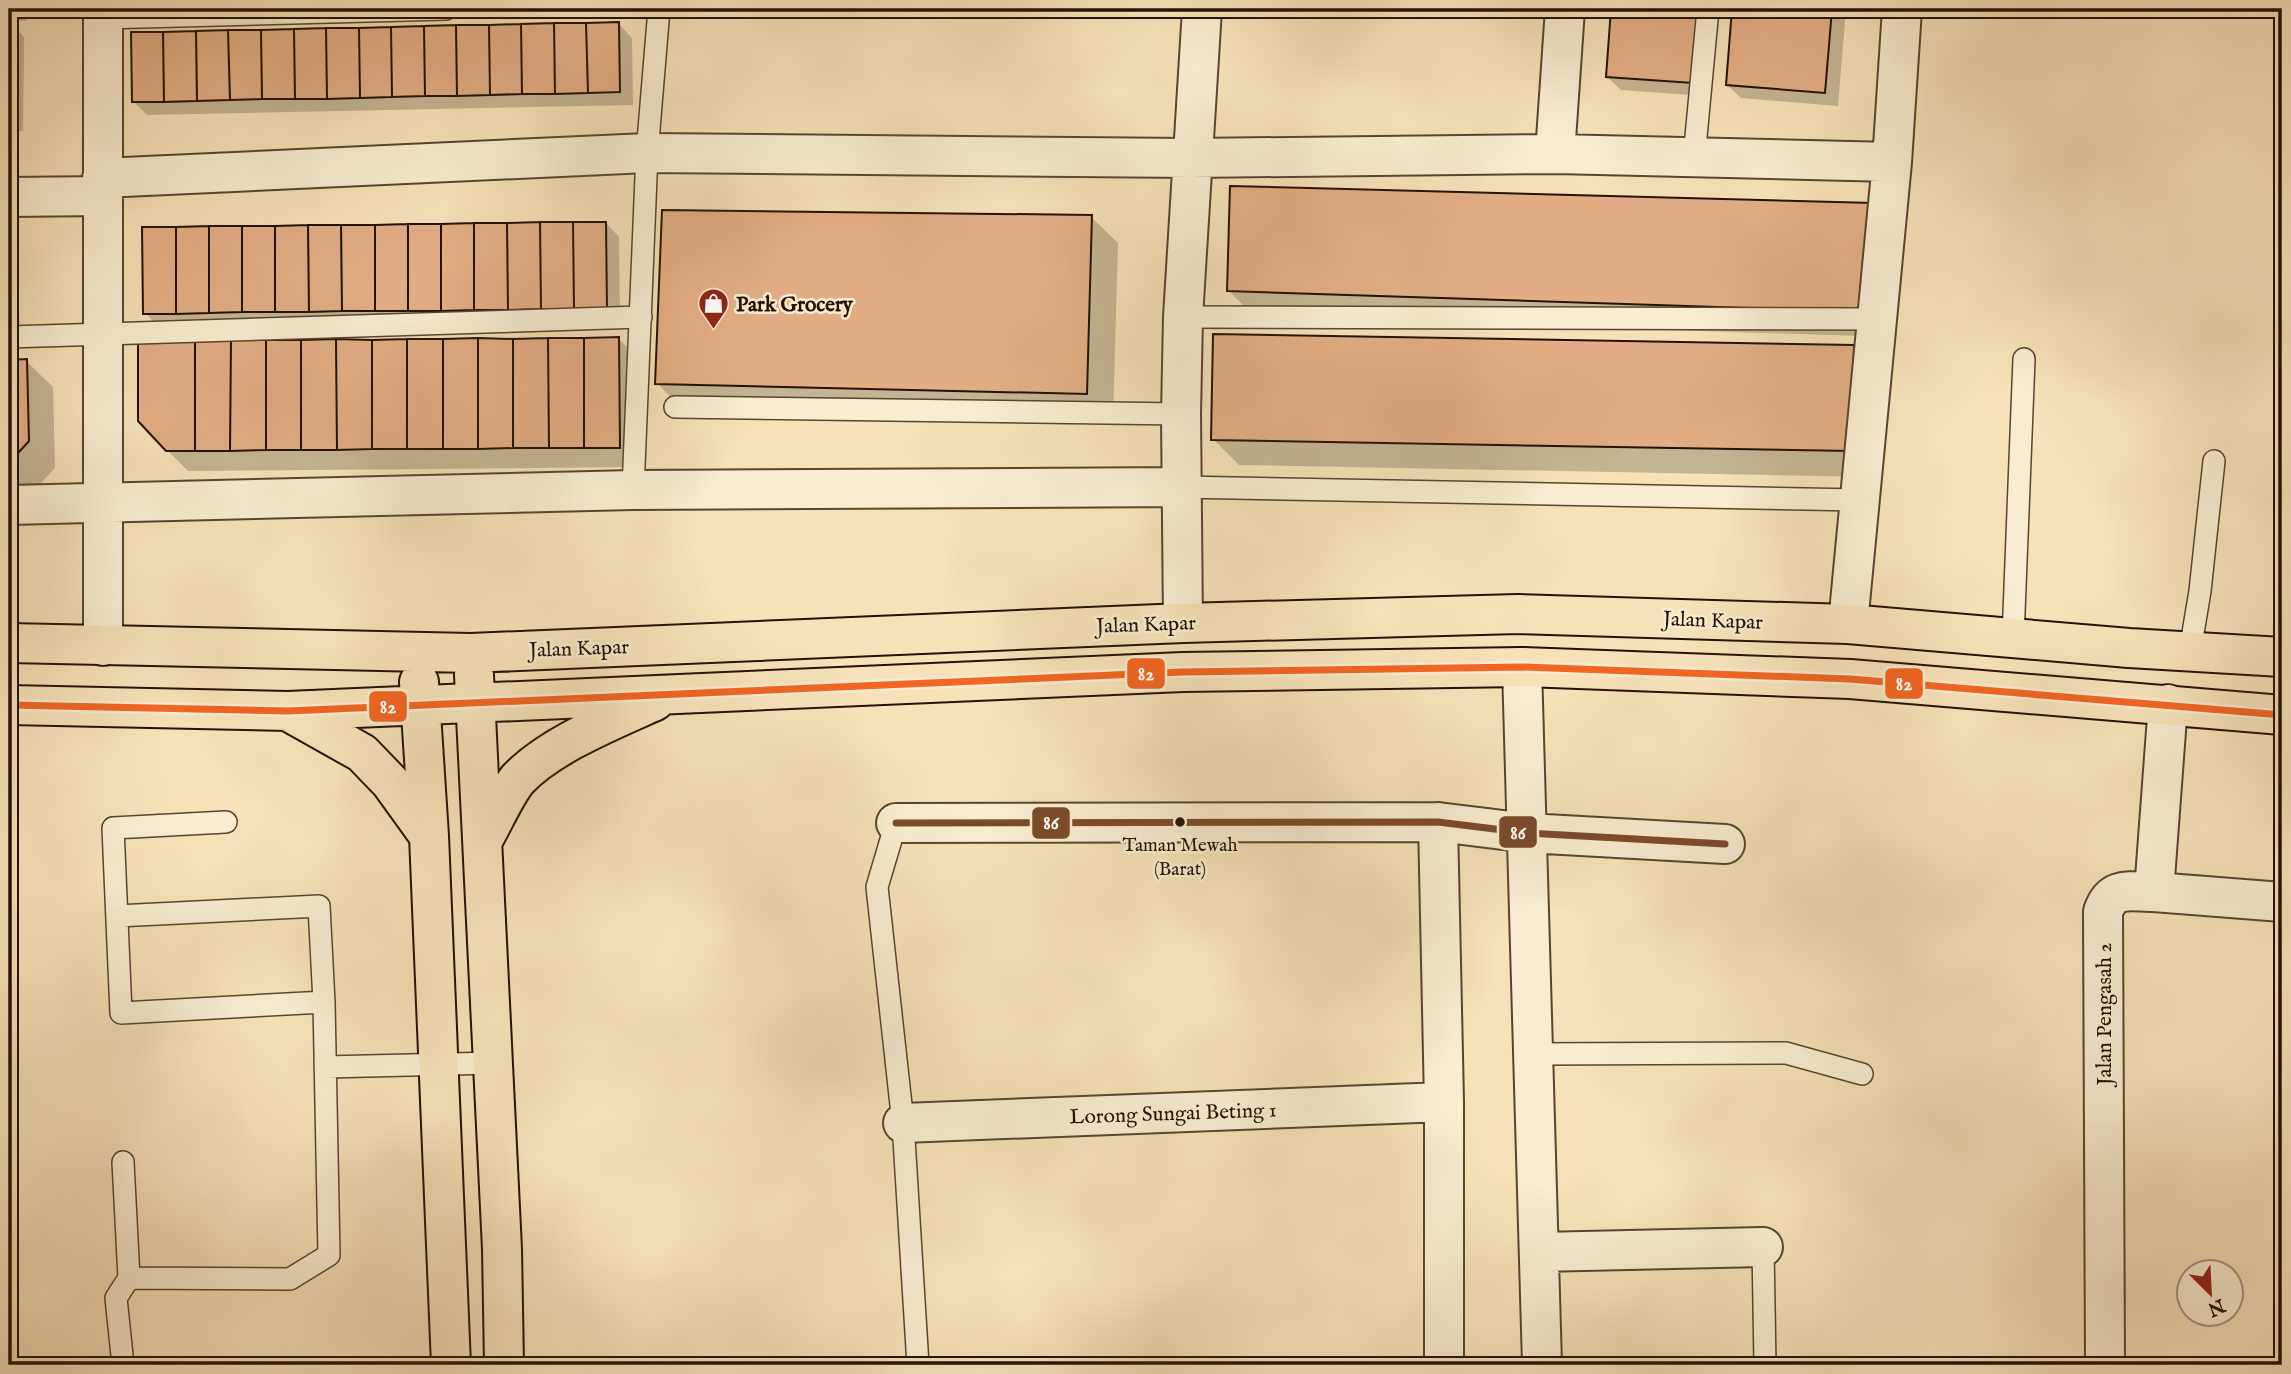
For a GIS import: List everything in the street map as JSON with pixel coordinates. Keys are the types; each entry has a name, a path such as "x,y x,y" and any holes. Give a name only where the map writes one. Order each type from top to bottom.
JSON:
{"highway":[{"name":"Jalan Kapar","path":"9,643 471,653 1183,622 1518,614 1848,624 2282,657"},
{"path":"418,652 429,836 451,1365"},
{"path":"471,653 476,702 494,1063 504,1365"},
{"path":"9,705 288,711 1171,672 1522,667 1850,679 2282,715"},
{"path":"483,841 517,780 550,754 599,726 673,693"},
{"path":"288,711 362,753 390,782 429,836"}],"street":[{"path":"1183,622 1183,317 1202,9"},
{"path":"1555,154 1565,9"},
{"path":"1848,624 1892,162 1902,9"},
{"path":"103,13 103,646"},
{"path":"9,197 102,187 647,153 1191,158 1555,154 1892,162"},
{"path":"9,505 633,490 1181,487"},
{"path":"1522,667 1542,1365"},
{"path":"2168,704 2154,892 2282,902"},
{"path":"1438,822 1444,1102 1444,1365"},
{"path":"896,823 1438,822 1527,834 1725,844"},
{"name":"Jalan Pengasah 2","path":"2105,1365 2103,912 2107,900 2116,892 2154,892"},
{"name":"Lorong Sungai Beting 1","path":"903,1124 1444,1102"},
{"path":"1539,1252 1763,1247"}],"lane":[{"path":"103,13 446,9"},
{"path":"633,490 647,153 659,9"},
{"path":"1693,158 1708,9"},
{"path":"9,337 641,317"},
{"path":"1183,317 1877,319"},
{"path":"2012,638 2024,359"},
{"path":"675,407 1181,414"},
{"path":"2190,651 2200,591 2214,461"},
{"path":"1181,487 1859,500"},
{"path":"226,822 113,828 121,1013 324,1002"},
{"path":"896,823 877,887 903,1124 918,1365"},
{"path":"117,916 319,906 324,1002 329,1255 290,1279 129,1278"},
{"path":"1533,1054 1786,1053 1862,1074"},
{"path":"326,1067 494,1063"},
{"path":"123,1162 129,1278 117,1298 123,1365"},
{"path":"1763,1247 1765,1365"}],"building":[{"path":"1611,9 1698,9 1693,83 1606,77"},
{"path":"1732,9 1832,9 1825,93 1726,85"},
{"path":"11,21 10,118 9,118"},
{"path":"619,22 620,92 588,93 586,23"},
{"path":"554,23 555,94 522,94 521,24"},
{"path":"554,23 586,23 588,93 555,94"},
{"path":"521,24 522,94 490,95 489,25"},
{"path":"456,25 457,96 425,96 424,26"},
{"path":"456,25 489,25 490,95 457,96"},
{"path":"424,26 425,96 392,97 391,27"},
{"path":"391,27 392,97 360,98 359,28"},
{"path":"326,28 327,99 295,99 294,29"},
{"path":"326,28 359,28 360,98 327,99"},
{"path":"294,29 295,99 262,99 261,30"},
{"path":"228,30 230,100 197,101 196,31"},
{"path":"228,30 261,30 262,99 230,100"},
{"path":"196,31 197,101 164,102 163,32"},
{"path":"131,32 163,32 164,102 132,102"},
{"path":"1230,186 1873,203 1869,312 1227,291"},
{"path":"662,210 1092,215 1087,394 655,384"},
{"path":"540,222 541,309 508,310 507,223"},
{"path":"540,222 573,222 574,309 541,309"},
{"path":"573,222 606,222 607,308 574,309"},
{"path":"474,223 474,310 441,311 441,224"},
{"path":"474,223 507,223 508,310 474,310"},
{"path":"408,224 408,311 375,311 375,225"},
{"path":"408,224 441,224 441,311 408,311"},
{"path":"308,225 309,312 275,312 275,226"},
{"path":"308,225 341,225 342,311 309,312"},
{"path":"341,225 375,225 375,311 342,311"},
{"path":"209,226 209,313 176,314 176,227"},
{"path":"209,226 242,226 242,312 209,313"},
{"path":"242,226 275,226 275,312 242,312"},
{"path":"142,227 176,227 176,314 143,314"},
{"path":"1213,334 1854,345 1851,451 1211,440"},
{"path":"619,337 620,448 584,448 584,338"},
{"path":"478,338 478,449 443,449 443,339"},
{"path":"478,338 513,339 513,448 478,449"},
{"path":"548,338 549,448 513,448 513,339"},
{"path":"548,338 584,338 584,448 549,448"},
{"path":"336,339 337,450 301,450 301,340"},
{"path":"336,339 372,340 372,449 337,450"},
{"path":"407,339 407,449 372,449 372,340"},
{"path":"407,339 443,339 443,449 407,449"},
{"path":"195,340 195,451 166,451 138,421 138,341"},
{"path":"195,340 231,340 230,451 195,451"},
{"path":"231,340 266,340 266,450 230,451"},
{"path":"266,340 301,340 301,450 266,450"},
{"path":"27,359 29,441 9,463 9,360"}],"transit line":[{"name":"82","path":"9,705 288,711 1183,672 1522,667 1850,679 2282,715"},
{"name":"86","path":"896,823 1438,822 1527,833 1725,844"}],"place":[{"name":"Park Grocery","path":"713,331"},
{"name":"Taman Mewah (Barat)","path":"1180,822"}]}
